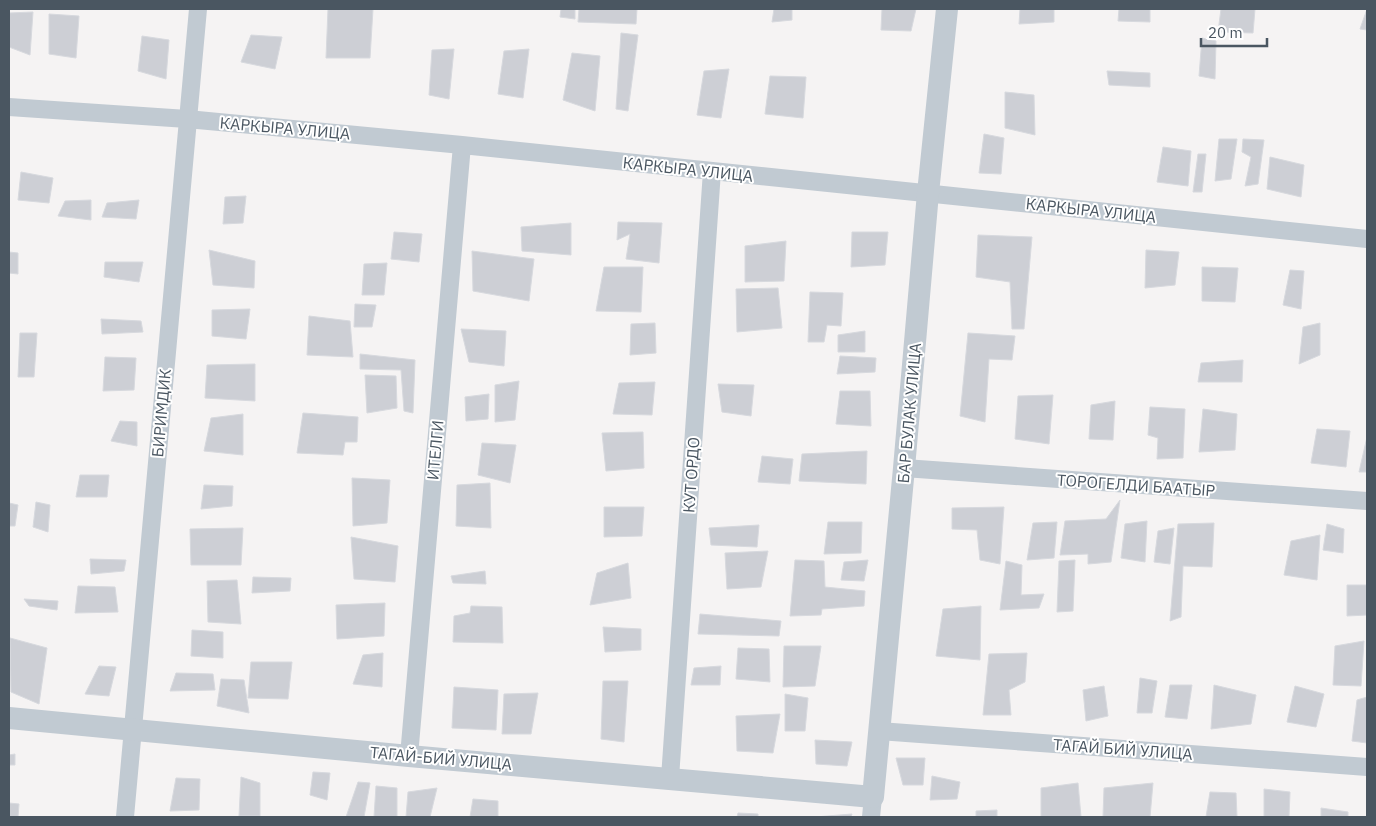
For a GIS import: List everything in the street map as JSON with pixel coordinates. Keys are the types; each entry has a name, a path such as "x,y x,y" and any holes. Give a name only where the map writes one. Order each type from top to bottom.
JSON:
{"street":[{"name":"БИРИМДИК","path":"125,817 198,9"},
{"name":"БАР БУЛАК УЛИЦА","path":"872,807 928,193 947,9"},
{"name":"КАРКЫРА УЛИЦА","path":"9,107 187,118 1367,239"},
{"name":"ИТЕЛГИ","path":"409,756 462,145"},
{"name":"КУТ ОРДО","path":"670,778 712,171"},
{"name":"ТОРОГЕЛДИ БААТЫР","path":"904,468 1367,501"},
{"name":"ТАГАЙ-БИЙ УЛИЦА","path":"9,718 409,756 670,778 872,807"},
{"name":"ТАГАЙ БИЙ УЛИЦА","path":"879,731 1367,767"}],"building":[{"path":"328,9 373,9 370,58 326,58"},
{"path":"561,9 575,9 575,19 560,17"},
{"path":"579,9 637,9 636,24 578,22"},
{"path":"774,9 792,9 792,20 772,22"},
{"path":"882,9 916,9 911,31 881,30"},
{"path":"1020,9 1054,9 1054,22 1019,24"},
{"path":"1119,9 1150,9 1150,22 1118,21"},
{"path":"1221,9 1255,9 1253,33 1218,32"},
{"path":"1367,9 1367,30 1360,29"},
{"path":"33,12 30,55 9,47 9,13"},
{"path":"49,14 79,16 76,58 49,54"},
{"path":"621,33 638,35 628,111 616,109"},
{"path":"251,35 282,37 275,69 241,62"},
{"path":"142,36 169,40 166,79 138,71"},
{"path":"1202,38 1216,41 1215,79 1199,76"},
{"path":"454,49 449,99 429,95 432,50"},
{"path":"529,49 523,98 498,94 504,51"},
{"path":"572,53 600,56 595,111 563,100"},
{"path":"729,69 721,118 697,115 704,71"},
{"path":"1107,71 1150,73 1150,87 1109,85"},
{"path":"770,76 806,77 803,118 765,114"},
{"path":"1005,92 1034,95 1035,135 1005,128"},
{"path":"984,134 1004,138 1001,174 979,173"},
{"path":"1219,139 1237,139 1231,179 1215,181"},
{"path":"1243,139 1264,140 1258,184 1245,186 1251,157 1242,152"},
{"path":"1163,147 1191,151 1188,186 1157,182"},
{"path":"1198,154 1206,154 1202,192 1193,192"},
{"path":"1270,157 1304,165 1301,197 1267,189"},
{"path":"21,172 53,178 49,203 18,200"},
{"path":"246,196 243,223 223,224 225,197"},
{"path":"91,200 91,220 58,216 65,201"},
{"path":"139,200 136,219 102,217 107,203"},
{"path":"618,222 662,223 659,263 626,259 630,234 617,240"},
{"path":"571,223 571,255 522,251 521,227"},
{"path":"394,232 422,234 419,262 391,259"},
{"path":"852,232 888,232 885,265 851,267"},
{"path":"978,235 1032,237 1024,329 1012,329 1010,282 976,277"},
{"path":"786,241 784,281 745,282 745,246"},
{"path":"209,250 255,261 254,288 213,285"},
{"path":"1146,250 1179,252 1175,285 1145,288"},
{"path":"472,251 534,259 529,301 473,291"},
{"path":"9,252 18,253 18,274 9,273"},
{"path":"105,262 143,262 139,282 104,277"},
{"path":"387,263 384,295 362,295 364,264"},
{"path":"604,267 643,267 641,312 596,311"},
{"path":"1202,267 1238,268 1235,302 1202,301"},
{"path":"1290,270 1304,271 1301,309 1283,305"},
{"path":"778,288 782,328 737,332 736,289"},
{"path":"810,292 843,293 841,326 827,325 824,342 808,342"},
{"path":"355,304 376,305 372,327 354,327"},
{"path":"250,309 246,339 212,336 212,310"},
{"path":"309,316 350,321 353,357 307,355"},
{"path":"101,319 141,321 143,332 102,334"},
{"path":"655,323 656,353 630,355 631,324"},
{"path":"1320,323 1320,355 1299,364 1303,327"},
{"path":"461,329 506,331 504,366 469,362"},
{"path":"865,331 865,352 838,352 838,335"},
{"path":"20,333 37,333 34,377 18,377"},
{"path":"968,333 1015,336 1012,360 989,359 985,422 960,416"},
{"path":"360,354 415,360 413,413 404,411 401,370 360,369"},
{"path":"840,356 876,358 875,372 837,374"},
{"path":"105,357 136,358 134,390 103,391"},
{"path":"1243,360 1242,382 1198,382 1201,363"},
{"path":"255,364 255,401 205,398 207,365"},
{"path":"365,375 396,376 397,408 367,413"},
{"path":"519,381 515,420 495,422 495,385"},
{"path":"655,382 652,415 613,414 619,383"},
{"path":"718,384 754,385 751,416 722,412"},
{"path":"840,391 870,391 871,426 836,424"},
{"path":"489,394 488,419 466,421 465,397"},
{"path":"1053,395 1049,444 1015,439 1018,396"},
{"path":"1115,401 1113,440 1089,439 1091,405"},
{"path":"1150,407 1185,409 1183,458 1157,459 1158,438 1148,435"},
{"path":"1203,409 1237,414 1235,450 1199,452"},
{"path":"303,413 358,417 357,442 345,442 343,455 297,453"},
{"path":"243,414 243,455 204,451 211,418"},
{"path":"120,421 137,422 137,446 111,441"},
{"path":"1317,429 1350,431 1346,467 1311,463"},
{"path":"643,432 644,468 606,471 602,433"},
{"path":"1367,437 1367,472 1359,472"},
{"path":"482,443 516,445 510,483 478,475"},
{"path":"867,451 866,484 799,481 802,454"},
{"path":"762,456 793,459 790,484 758,482"},
{"path":"80,475 109,475 107,497 76,497"},
{"path":"352,478 390,480 387,523 353,526"},
{"path":"490,483 491,528 456,526 457,485"},
{"path":"204,485 233,486 232,506 201,509"},
{"path":"1120,500 1111,562 1088,564 1088,554 1060,555 1065,521 1106,519"},
{"path":"36,502 50,505 48,532 33,527"},
{"path":"9,503 18,505 15,526 9,526"},
{"path":"604,507 644,507 642,536 604,537"},
{"path":"1004,507 1000,564 980,560 977,530 952,529 952,508"},
{"path":"1147,521 1145,562 1121,558 1125,524"},
{"path":"828,522 862,522 861,553 824,554"},
{"path":"1057,522 1054,558 1027,560 1033,523"},
{"path":"1214,523 1212,567 1183,566 1181,617 1170,621 1178,524"},
{"path":"1327,524 1344,529 1343,553 1323,550"},
{"path":"759,525 757,547 711,545 709,528"},
{"path":"243,528 241,565 191,565 190,529"},
{"path":"1174,528 1170,564 1154,562 1158,531"},
{"path":"1320,535 1317,580 1284,575 1291,541"},
{"path":"351,537 398,546 395,582 354,579"},
{"path":"768,551 761,587 727,589 725,553"},
{"path":"90,559 126,560 124,571 91,574"},
{"path":"795,560 824,561 825,587 865,591 864,606 822,609 821,615 790,616"},
{"path":"868,560 864,581 841,580 844,562"},
{"path":"1075,560 1073,611 1057,612 1059,561"},
{"path":"1006,561 1022,565 1021,595 1044,594 1039,608 1000,610"},
{"path":"628,563 631,598 590,605 597,573"},
{"path":"485,571 486,584 453,583 451,576"},
{"path":"253,577 291,578 290,591 252,593"},
{"path":"237,580 241,624 208,622 207,581"},
{"path":"1347,585 1367,585 1367,615 1347,616"},
{"path":"78,586 115,587 118,612 75,613"},
{"path":"24,599 58,601 57,610 29,606"},
{"path":"385,603 384,636 337,639 336,605"},
{"path":"471,606 502,607 503,643 453,642 454,616 470,613"},
{"path":"981,606 980,660 936,656 943,609"},
{"path":"700,614 781,621 779,636 698,634"},
{"path":"603,627 641,629 641,650 605,652"},
{"path":"192,630 223,632 223,658 191,656"},
{"path":"10,638 47,648 39,704 11,692"},
{"path":"1364,641 1361,686 1333,685 1335,646"},
{"path":"784,646 821,646 815,686 783,687"},
{"path":"738,648 769,649 770,682 736,679"},
{"path":"383,653 382,687 353,684 363,655"},
{"path":"1027,653 1025,682 1009,690 1011,715 983,715 989,654"},
{"path":"251,662 292,662 288,699 248,698"},
{"path":"99,666 116,667 109,696 85,694"},
{"path":"721,666 720,685 691,685 694,668"},
{"path":"176,673 213,674 215,690 170,691"},
{"path":"1140,678 1157,681 1152,713 1137,713"},
{"path":"221,679 244,680 249,713 217,706"},
{"path":"603,681 628,681 624,742 601,739"},
{"path":"1170,685 1192,685 1187,719 1165,717"},
{"path":"1214,685 1256,695 1251,724 1211,729"},
{"path":"1104,686 1108,716 1086,721 1083,690"},
{"path":"1295,686 1324,694 1316,727 1287,722"},
{"path":"454,687 498,690 496,730 452,728"},
{"path":"538,693 531,734 502,734 504,694"},
{"path":"785,694 808,698 805,731 785,731"},
{"path":"1367,697 1367,743 1352,741 1357,700"},
{"path":"780,714 773,753 737,751 736,716"},
{"path":"815,740 852,742 847,766 816,764"},
{"path":"15,754 15,765 9,765 9,755"},
{"path":"896,758 925,758 923,785 903,785"},
{"path":"313,772 330,773 327,800 310,795"},
{"path":"932,776 960,782 957,799 930,800"},
{"path":"241,777 260,783 260,816 239,816"},
{"path":"176,778 200,779 199,810 170,811"},
{"path":"358,782 370,783 364,817 346,817"},
{"path":"1078,783 1081,817 1041,817 1041,788"},
{"path":"1153,783 1150,817 1103,817 1104,788"},
{"path":"376,786 397,788 397,817 374,817"},
{"path":"437,788 430,817 406,817 408,792"},
{"path":"1264,789 1290,792 1289,817 1264,817"},
{"path":"1210,792 1236,793 1237,817 1206,817"},
{"path":"473,799 498,801 498,817 470,817"},
{"path":"9,803 19,804 18,817 9,817"},
{"path":"1321,808 1348,812 1348,817 1321,817"},
{"path":"997,810 997,817 976,817 976,811"},
{"path":"738,813 758,814 758,817 737,817"},
{"path":"852,814 851,817 815,817"}]}
